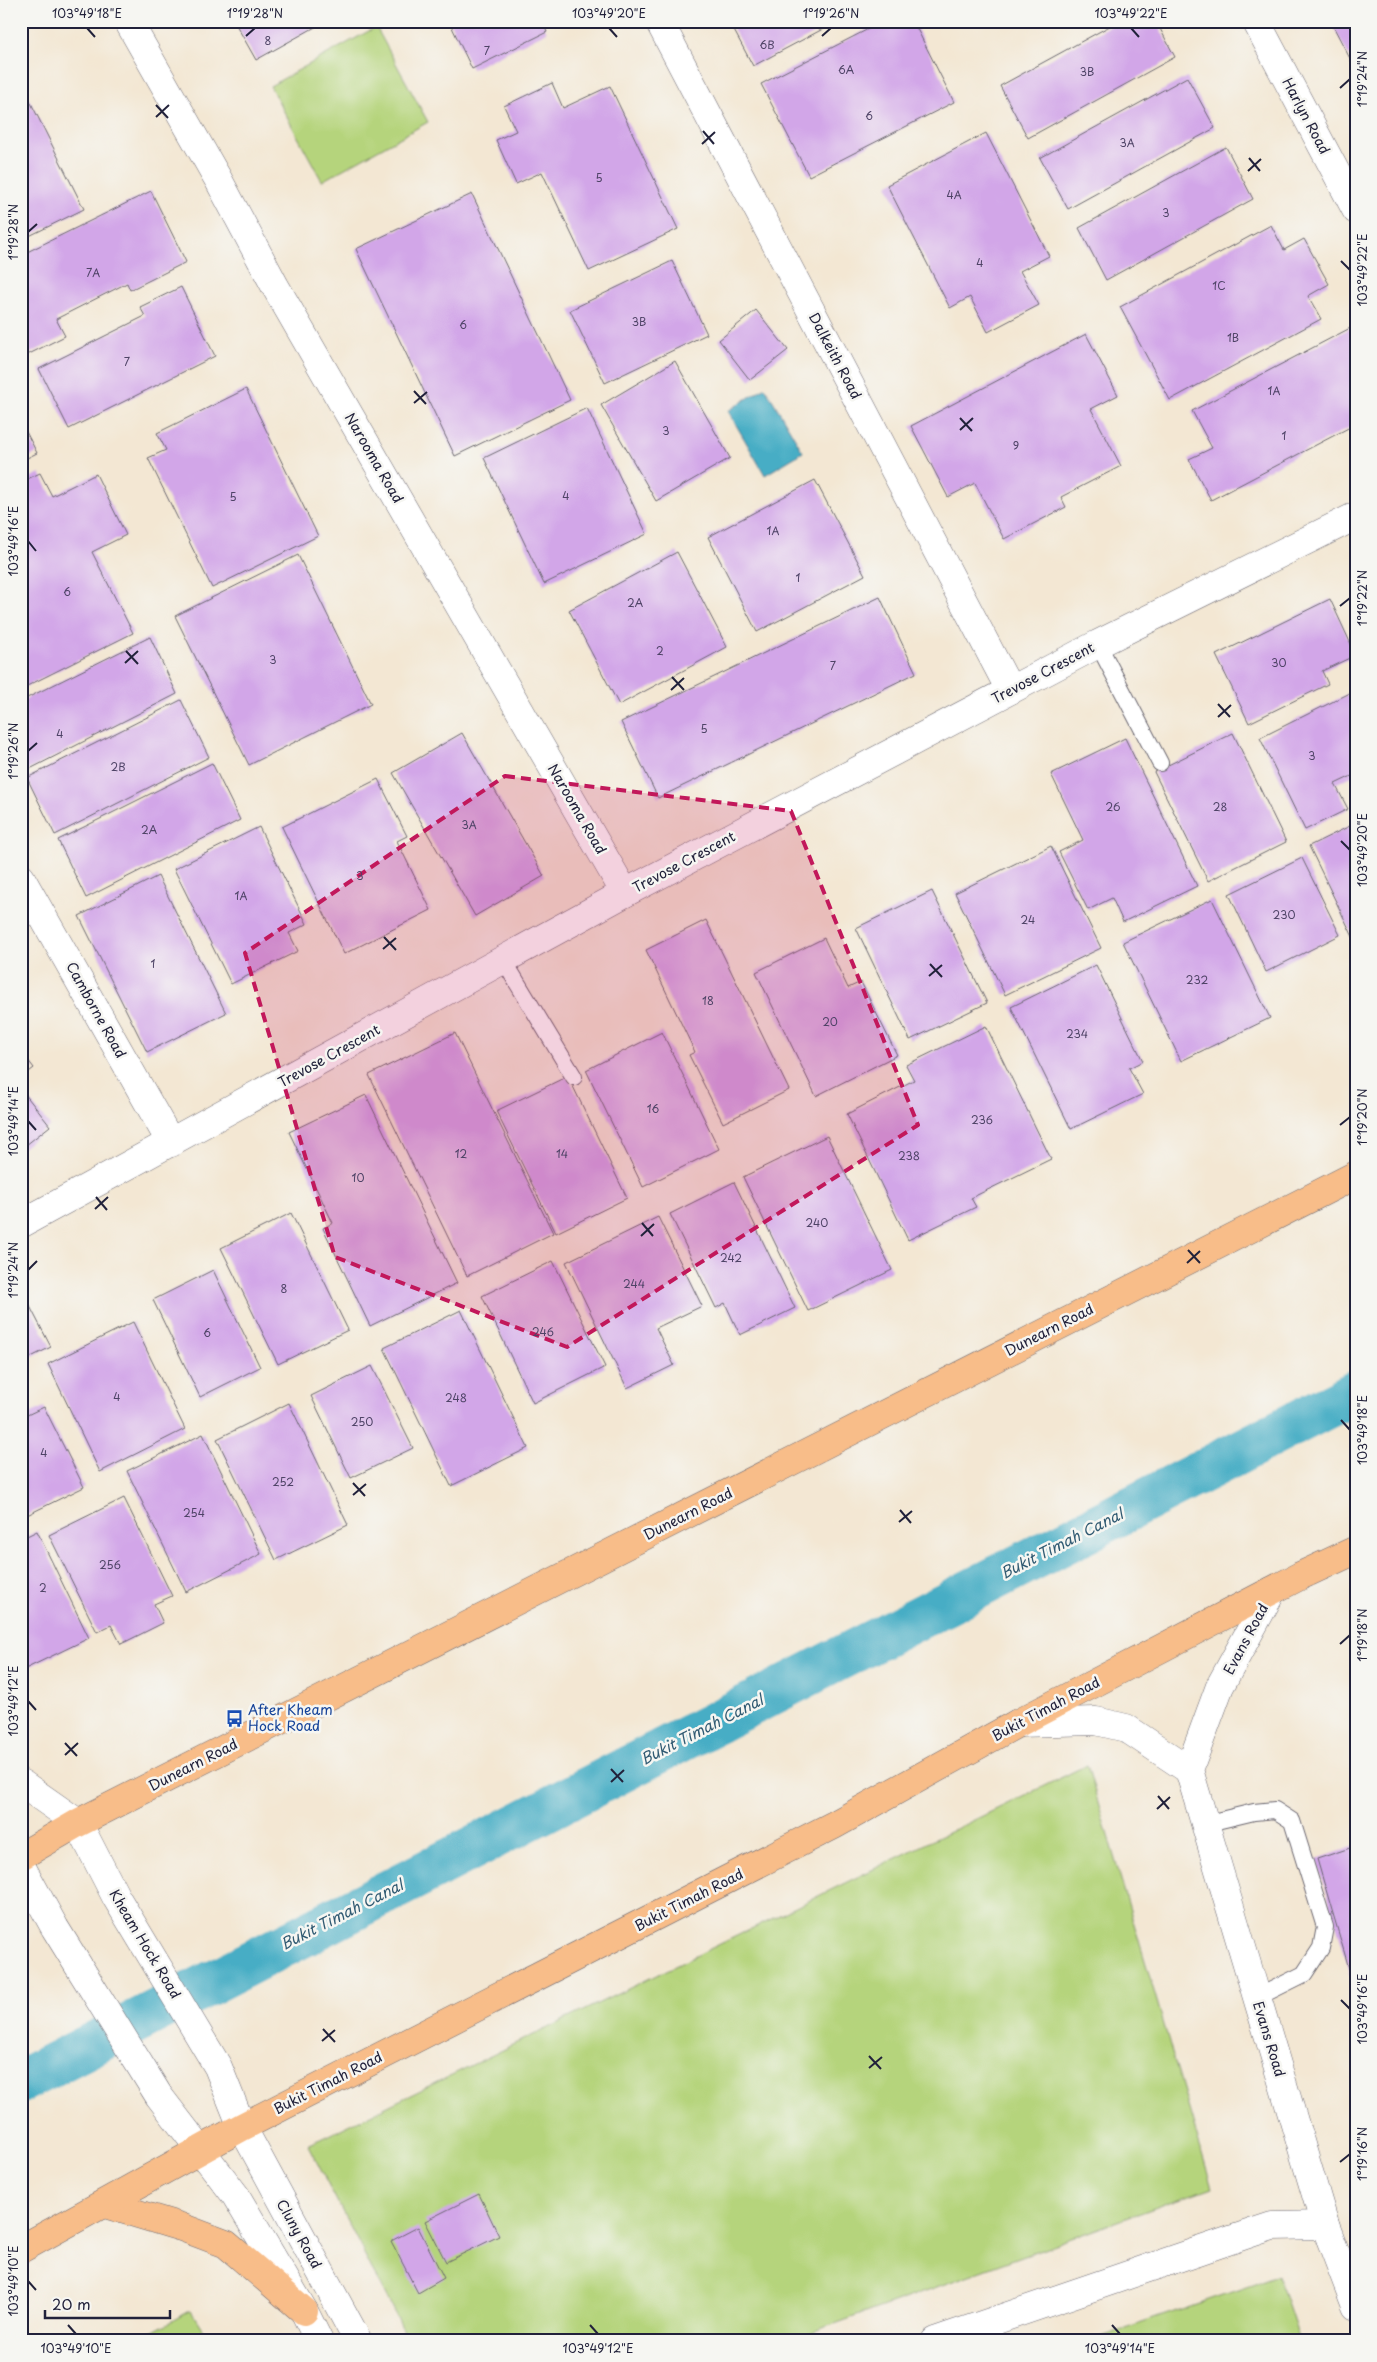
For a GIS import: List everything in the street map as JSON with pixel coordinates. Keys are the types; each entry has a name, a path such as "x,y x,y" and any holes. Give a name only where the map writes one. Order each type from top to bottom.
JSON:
{"highway":[{"name":"Dunearn Road","path":"21,1856 78,1823 1356,1175"},
{"name":"Bukit Timah Road","path":"21,2249 242,2127 834,1826 1018,1723 1272,1591 1356,1550"},
{"path":"105,2204 226,2244 304,2311"}],"street":[{"name":"Narooma Road","path":"128,21 218,179 275,286 625,893"},
{"name":"Dalkeith Road","path":"659,21 1010,690"},
{"name":"Harlyn Road","path":"1256,21 1356,210"},
{"name":"Trevose Crescent","path":"21,1224 625,893 1098,644 1356,516"},
{"name":"Camborne Road","path":"21,878 171,1143"},
{"name":"Evans Road","path":"1272,1591 1220,1686 1189,1770 1325,2225 1355,2302"},
{"path":"1018,1723 1096,1721 1126,1728 1189,1770"},
{"name":"Kheam Hock Road","path":"21,1783 78,1823 116,1897 218,2067 242,2127"},
{"path":"21,1866 55,1928 159,2096 236,2196 304,2311 319,2341"},
{"name":"Cluny Road","path":"242,2127 358,2341"},
{"path":"935,2341 1272,2226 1325,2225"}],"lane":[{"path":"1098,644 1160,763"},
{"path":"504,961 574,1077"},
{"path":"1204,1824 1254,1812 1275,1810 1292,1821 1325,1927 1321,1948 1304,1974 1256,1998"}],"highlighted area":[{"path":"505,776 791,811 918,1125 567,1347 335,1257 245,953"}],"green space":[{"path":"376,27 428,122 322,181 270,86"},
{"path":"1087,1765 1212,2187 788,2341 409,2341 308,2145"},
{"path":"1278,2276 1300,2341 1090,2341"},
{"path":"190,2311 210,2341 135,2341"}],"water":[{"path":"765,387 803,452 765,475 728,411"}],"building":[{"path":"234,21 326,21 256,60"},
{"path":"449,21 542,21 547,32 472,69"},
{"path":"729,21 838,21 753,66"},
{"path":"884,21 913,21 954,102 809,176 761,84"},
{"path":"1119,21 1156,21 1175,57 1028,138 1000,86"},
{"path":"1356,21 1356,70 1331,22"},
{"path":"1187,77 1215,128 1068,209 1040,158"},
{"path":"21,83 84,209 21,240"},
{"path":"552,83 563,108 610,86 678,229 589,271 542,172 516,184 496,140 516,131 504,106"},
{"path":"986,133 1049,256 1020,271 1039,305 988,332 970,297 950,308 887,185"},
{"path":"1226,147 1253,199 1106,280 1079,228"},
{"path":"151,191 186,262 130,290 127,283 56,319 65,336 21,358 21,255"},
{"path":"472,194 570,400 455,456 356,249"},
{"path":"1271,225 1284,250 1304,239 1329,284 1308,296 1321,319 1170,400 1120,307"},
{"path":"672,261 707,334 605,383 570,310"},
{"path":"181,287 215,356 69,429 39,369 145,316 140,307"},
{"path":"756,310 788,350 750,380 719,340"},
{"path":"1356,325 1356,424 1211,500 1189,459 1212,448 1192,411"},
{"path":"1086,334 1118,395 1091,409 1121,466 1061,497 1066,507 1004,539 975,483 948,497 911,426"},
{"path":"675,361 730,458 656,501 601,405"},
{"path":"246,389 318,536 212,588 148,458 166,450 157,433"},
{"path":"587,408 647,534 544,584 484,458"},
{"path":"21,422 37,453 21,461"},
{"path":"40,473 52,496 96,474 126,535 92,552 133,633 21,689 21,482"},
{"path":"815,480 865,575 757,632 708,537"},
{"path":"677,552 727,647 619,705 569,610"},
{"path":"298,555 371,704 249,765 175,616"},
{"path":"880,597 916,673 658,798 621,722"},
{"path":"1330,599 1356,655 1322,671 1328,684 1249,723 1216,655"},
{"path":"150,637 177,694 24,772 21,767 21,701"},
{"path":"1356,690 1356,774 1335,784 1348,809 1305,830 1260,738"},
{"path":"181,700 209,757 55,835 27,778"},
{"path":"462,733 544,876 475,916 393,773"},
{"path":"1233,733 1286,842 1208,881 1154,772"},
{"path":"1125,738 1197,886 1123,922 1112,898 1088,910 1059,852 1083,840 1051,774"},
{"path":"212,763 240,820 86,898 58,840"},
{"path":"378,779 407,836 397,841 431,910 344,954 282,827"},
{"path":"1356,823 1356,943 1309,846"},
{"path":"259,827 307,924 289,933 298,951 231,984 174,869"},
{"path":"1051,846 1101,948 1005,995 955,893"},
{"path":"1302,858 1340,935 1266,972 1229,894"},
{"path":"158,876 226,1013 147,1052 79,916"},
{"path":"932,891 987,1003 910,1040 856,928"},
{"path":"1212,899 1270,1018 1181,1061 1123,942"},
{"path":"706,920 789,1090 723,1123 689,1055 695,1052 646,950"},
{"path":"824,938 848,988 861,982 897,1055 816,1096 756,972"},
{"path":"1096,965 1143,1061 1129,1068 1143,1094 1071,1129 1011,1007"},
{"path":"986,1026 1051,1159 971,1198 976,1207 908,1240 847,1114 914,1080 906,1065"},
{"path":"662,1032 719,1149 643,1187 586,1070"},
{"path":"455,1033 553,1233 467,1276 369,1075"},
{"path":"21,1051 34,1068 21,1078"},
{"path":"568,1076 627,1198 556,1233 496,1111"},
{"path":"21,1089 50,1126 21,1149"},
{"path":"366,1095 457,1283 370,1326 323,1228 333,1223 289,1132"},
{"path":"827,1136 892,1270 808,1311 743,1177"},
{"path":"734,1182 795,1308 740,1335 725,1303 716,1308 670,1214"},
{"path":"291,1213 348,1330 278,1364 221,1248"},
{"path":"658,1217 702,1306 656,1328 674,1365 627,1388 566,1262"},
{"path":"553,1261 605,1367 533,1403 482,1296"},
{"path":"213,1270 260,1367 200,1397 153,1300"},
{"path":"21,1289 51,1347 21,1362"},
{"path":"461,1310 528,1448 451,1486 384,1348"},
{"path":"133,1322 185,1429 100,1472 48,1364"},
{"path":"372,1366 413,1448 351,1478 311,1396"},
{"path":"289,1403 348,1525 276,1560 217,1439"},
{"path":"44,1407 84,1487 21,1518 21,1418"},
{"path":"203,1434 261,1554 186,1592 127,1471"},
{"path":"124,1498 172,1596 154,1604 163,1623 121,1644 111,1625 97,1632 49,1535"},
{"path":"37,1531 89,1638 21,1671 21,1539"},
{"path":"1356,1846 1356,1989 1355,1989 1317,1859"},
{"path":"479,2194 499,2236 446,2262 425,2221"},
{"path":"418,2227 444,2278 418,2293 391,2241"}],"waterway":[{"name":"Bukit Timah Canal","path":"21,2081 1356,1392"}],"place":[{"name":"After Kheam Hock Road","path":"234,1718"}]}
